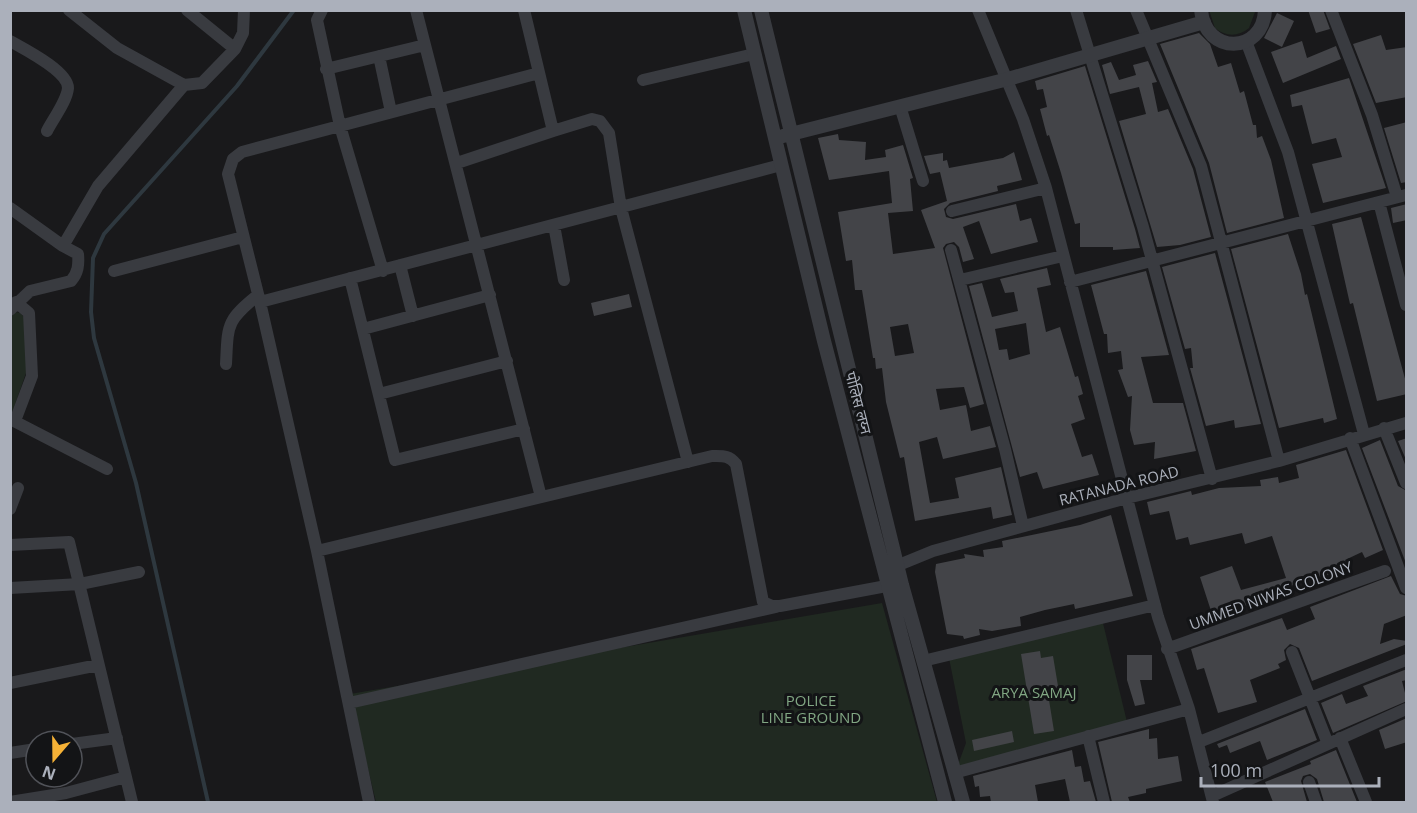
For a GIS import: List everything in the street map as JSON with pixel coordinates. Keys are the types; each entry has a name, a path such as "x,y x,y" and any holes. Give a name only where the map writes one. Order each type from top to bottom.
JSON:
{"street":[{"path":"69,10 117,48 184,85 202,83 235,49 243,33 243,10"},
{"path":"187,10 235,49"},
{"path":"322,10 317,20 326,69 340,126 383,271"},
{"path":"416,10 542,497"},
{"path":"524,10 553,131"},
{"name":"पोलिस लय्न","path":"744,10 773,138 887,587 945,802"},
{"path":"761,10 901,583 963,802"},
{"path":"978,10 1008,79 1046,188 1155,606 1167,649 1189,710 1213,799 1340,738 1407,709"},
{"path":"1076,10 1153,261 1212,479"},
{"path":"1136,10 1201,166 1279,461"},
{"path":"773,138 1008,79 1149,40 1202,16 1211,36 1225,43 1246,41 1256,36 1263,25 1266,10"},
{"path":"1070,282 1402,196 1331,10"},
{"path":"10,41 59,72 66,81 68,90 47,131"},
{"path":"1246,41 1288,152 1364,434"},
{"path":"326,69 425,45"},
{"path":"643,80 754,54"},
{"path":"379,56 391,112"},
{"path":"369,802 317,551 228,174 233,159 242,152 539,73"},
{"path":"63,246 98,186 184,85"},
{"path":"900,106 923,181"},
{"path":"457,163 592,119 605,125 609,134 621,208 688,462"},
{"path":"226,364 230,323 235,314 259,298 383,271 781,165"},
{"path":"952,211 1046,188"},
{"path":"1379,202 1401,260 1407,305"},
{"path":"10,208 78,254 77,271 71,281 30,291 13,306 29,313 32,376 13,420 107,469"},
{"path":"555,225 564,280"},
{"path":"114,271 243,237"},
{"path":"951,250 1023,526"},
{"path":"960,280 1063,256"},
{"path":"400,265 413,316"},
{"path":"350,278 395,460 524,429"},
{"path":"363,329 490,295"},
{"path":"379,394 507,361"},
{"name":"RATANADA ROAD","path":"883,571 933,551 1127,498 1279,461 1350,438 1407,423"},
{"path":"1384,428 1407,483"},
{"path":"1350,438 1407,588"},
{"path":"317,551 688,462 724,456 732,458 736,464 763,602 772,606 780,606"},
{"path":"10,509 18,488"},
{"path":"10,546 64,540 69,542 132,802"},
{"name":"UMMED NIWAS COLONY","path":"1167,649 1385,571"},
{"path":"10,588 80,584 139,572"},
{"path":"349,703 780,606 901,583"},
{"path":"923,661 1155,606"},
{"path":"1292,652 1328,744"},
{"path":"1198,742 1407,660"},
{"path":"10,683 98,665"},
{"path":"954,772 1189,710"},
{"path":"1088,736 1104,802"},
{"path":"84,742 117,738"},
{"path":"1340,738 1366,802"},
{"path":"10,802 66,793 126,777"},
{"path":"1309,782 1316,802"}],"green space":[{"path":"1209,10 1255,10 1255,12 1249,28 1232,35 1215,28"},
{"path":"15,312 24,317 27,370 12,413 10,319"},
{"name":"POLICE LINE GROUND","path":"882,603 937,802 376,802 350,694"},
{"name":"ARYA SAMAJ","path":"1102,619 1128,726 956,770 966,743 949,658"}],"building":[{"path":"1308,10 1323,10 1330,29 1316,33"},
{"path":"1277,13 1294,21 1282,47 1264,38"},
{"path":"1199,33 1210,44 1218,67 1231,63 1240,93 1244,91 1253,125 1256,125 1257,138 1262,136 1271,160 1284,218 1227,233 1209,163 1160,44"},
{"path":"1381,35 1386,50 1407,47 1407,97 1376,103 1353,44"},
{"path":"1302,41 1307,58 1336,46 1341,59 1283,83 1271,52"},
{"path":"1148,61 1157,82 1152,83 1158,112 1168,109 1193,169 1211,237 1180,245 1157,247 1119,121 1146,114 1139,87 1110,94 1102,65 1111,62 1119,80 1136,75 1133,65"},
{"path":"1085,66 1140,248 1113,250 1113,247 1080,247 1080,223 1075,224 1049,135 1047,136 1040,109 1047,107 1043,89 1037,90 1035,81"},
{"path":"1349,78 1386,188 1323,203 1312,164 1342,157 1336,138 1312,144 1302,105 1292,107 1290,95"},
{"path":"1407,122 1407,182 1401,183 1384,128"},
{"path":"838,134 839,140 866,142 865,160 886,157 885,150 903,145 913,178 910,179 913,211 888,213 893,254 935,248 921,210 947,201 940,172 930,174 924,156 943,153 943,161 947,160 949,168 1003,158 1014,152 1022,180 997,186 998,191 950,203 944,209 946,217 953,219 1016,204 1020,221 1031,218 1038,242 991,254 979,221 963,227 974,259 963,262 959,247 954,242 946,244 943,248 984,404 970,408 964,387 936,389 940,410 966,405 971,431 990,426 996,447 943,459 937,437 919,442 930,503 959,498 955,478 1001,467 1012,515 993,519 991,507 915,521 904,457 900,458 886,402 882,368 876,369 862,290 855,290 852,260 846,261 838,212 892,203 889,171 829,180 818,138","holes":["908,324 914,353 895,356 890,327"]},
{"path":"1407,204 1407,220 1393,223 1391,208"},
{"path":"1361,217 1407,386 1407,394 1377,401 1353,303 1350,304 1332,224"},
{"path":"1288,234 1305,295 1307,294 1337,419 1324,423 1323,418 1279,428 1231,249"},
{"path":"1215,253 1261,424 1235,428 1234,420 1206,426 1190,368 1193,368 1191,348 1185,349 1162,267"},
{"path":"1047,268 1051,285 1037,288 1046,332 1060,327 1075,377 1078,376 1083,394 1078,396 1085,419 1071,424 1082,457 1092,454 1099,475 1043,489 1037,472 1020,477 969,286 982,283 992,317 1018,311 1014,292 1005,293 1000,279","holes":["1026,323 1030,354 1009,360 1007,349 999,350 995,329"]},
{"path":"1146,271 1169,355 1141,357 1153,403 1183,403 1196,451 1154,459 1155,442 1134,445 1130,430 1132,396 1128,397 1118,370 1123,369 1121,351 1108,353 1107,334 1104,334 1091,285"},
{"path":"629,294 632,307 594,316 591,303"},
{"path":"1407,438 1407,462 1398,441"},
{"path":"1380,440 1398,486 1407,491 1407,566 1362,448"},
{"path":"1346,450 1383,550 1365,558 1362,552 1345,560 1348,566 1337,572 1290,586 1291,590 1213,617 1200,577 1232,566 1241,590 1286,578 1272,536 1245,544 1242,533 1190,545 1188,537 1176,540 1169,511 1150,515 1147,502 1191,491 1192,495 1219,488 1261,486 1260,480 1278,477 1279,483 1299,478 1296,465"},
{"path":"1111,515 1133,596 1075,609 1074,604 1045,610 1020,617 1021,626 992,631 979,629 980,635 964,639 963,636 947,634 935,572 936,564 965,558 964,554 984,557 983,550 1003,547 1002,541 1080,525"},
{"path":"1391,576 1400,594 1407,596 1407,615 1384,624 1380,644 1394,639 1407,641 1407,644 1312,681 1299,648 1290,644 1284,650 1286,660 1278,664 1280,668 1250,680 1257,702 1218,713 1204,668 1197,670 1191,649 1282,618 1287,630 1315,619 1310,607"},
{"path":"1040,651 1041,658 1053,656 1060,698 1049,700 1054,731 1034,734 1021,654"},
{"path":"1127,655 1152,655 1152,680 1140,680 1145,704 1135,706 1127,680"},
{"path":"1407,669 1407,680 1402,681 1407,701 1333,733 1321,703 1342,694 1346,704 1368,696 1363,686"},
{"path":"1305,709 1317,740 1267,760 1260,741 1230,753 1227,745 1219,748 1217,744"},
{"path":"1407,718 1407,742 1385,749 1379,730"},
{"path":"1149,729 1149,739 1157,738 1158,759 1178,756 1182,781 1146,789 1146,793 1128,797 1130,802 1112,802 1098,742"},
{"path":"1012,731 1014,742 974,751 972,740"},
{"path":"1072,750 1075,767 1081,766 1084,782 1090,781 1096,802 1070,802 1065,779 1035,785 1038,802 991,802 990,796 980,797 979,786 975,787 973,776"},
{"path":"1336,750 1357,802 1324,802 1317,779 1310,774 1303,776 1301,781 1307,802 1273,802 1265,782 1311,764 1310,761"}],"waterway":[{"path":"208,802 136,483 94,338 91,312 93,258 104,234 237,86 294,10"}]}
